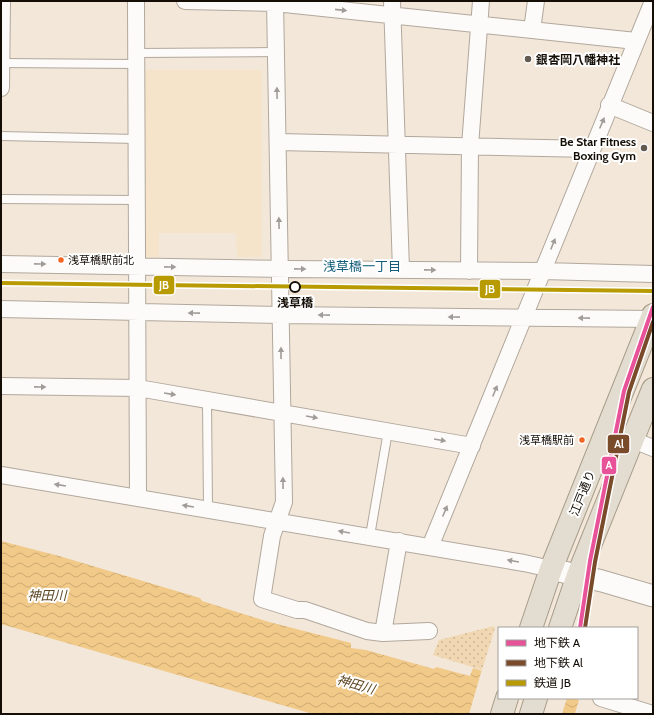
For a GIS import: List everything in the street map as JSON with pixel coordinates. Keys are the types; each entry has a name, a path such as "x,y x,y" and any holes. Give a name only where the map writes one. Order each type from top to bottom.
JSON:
{"highway":[{"name":"江戸通り","path":"531,627 551,569 652,318"},
{"path":"560,627 578,575 653,389"},
{"path":"502,714 507,699"},
{"path":"531,714 536,699"}],"street":[{"path":"1,88 2,1"},
{"path":"136,1 138,498"},
{"path":"185,1 275,2 393,8 479,24 636,41"},
{"path":"469,271 470,146 481,1"},
{"path":"532,30 536,1"},
{"path":"430,547 525,317 591,149 653,1"},
{"path":"275,2 284,502 272,536 262,599 297,610 306,610 367,631 383,633 429,631"},
{"path":"393,8 401,270"},
{"path":"609,106 653,123"},
{"path":"278,142 591,149"},
{"path":"1,264 280,269 542,271 653,274"},
{"path":"1,310 281,315 652,318"},
{"path":"1,386 138,388 472,446"},
{"path":"632,440 653,448"},
{"path":"1,475 277,520 551,569 653,596"},
{"path":"383,633 399,541"},
{"path":"604,699 653,714"}],"lane":[{"path":"1,63 276,52"},
{"path":"1,136 136,138"},
{"path":"1,199 137,200"},
{"path":"207,400 208,509"},
{"path":"370,536 388,431"}],"shaded area":[{"path":"143,70 262,70 262,257 237,257 236,233 159,233 159,257 144,257"},
{"path":"494,626 495,628 482,670 433,655 439,640"}],"water":[{"name":"神田川","path":"1,541 59,556 200,598 202,601 269,622 351,643 351,648 366,650 434,669 436,667 470,676 473,668 498,676 498,699 576,699 579,700 575,713 578,714 313,714 1,624"}],"pier":[{"path":"482,669 498,674 498,699 567,699 562,714 469,714"}],"metro line":[{"name":"A","path":"580,627 590,561 624,391 653,307"},
{"name":"Al","path":"585,627 595,562 629,392 653,322"}],"rail line":[{"name":"JB","path":"1,283 653,291"}],"place":[{"name":"銀杏岡八幡神社","path":"528,59"},
{"name":"Be Star Fitness Boxing Gym","path":"644,148"},
{"name":"浅草橋駅前北","path":"61,260"},
{"name":"浅草橋","path":"295,287"},
{"name":"浅草橋駅前","path":"582,440"}],"district":[{"name":"浅草橋一丁目","path":"362,266"}]}
